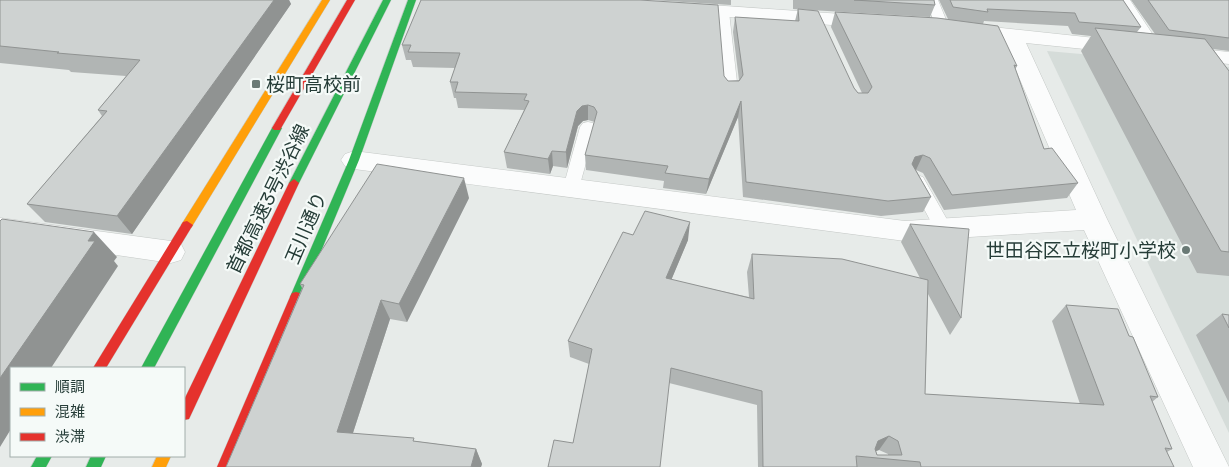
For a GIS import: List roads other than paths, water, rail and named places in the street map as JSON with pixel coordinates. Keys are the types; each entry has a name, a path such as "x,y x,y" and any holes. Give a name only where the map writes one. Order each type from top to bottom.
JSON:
{"highway":[{"path":"100,367 326,0"},
{"name":"首都高速3号渋谷線","path":"148,367 274,133 351,0"},
{"name":"首都高速3号渋谷線","path":"185,412 319,131 387,0"},
{"name":"玉川通り","path":"224,467 354,160 412,0"}],"street":[{"path":"1120,0 1152,50"},
{"path":"666,8 723,12 772,8 823,27 894,23"},
{"path":"922,25 1229,58"},
{"path":"1012,36 1093,219 1211,467"},
{"path":"354,160 905,231 1093,219"},
{"path":"0,228 171,252"}],"lane":[{"path":"932,0 942,27"},
{"path":"723,12 731,92"},
{"path":"571,188 588,127"},
{"path":"915,178 943,228"}],"place":[{"name":"桜町高校前","path":"256,84"},
{"name":"世田谷区立桜町小学校","path":"1186,250"}]}
